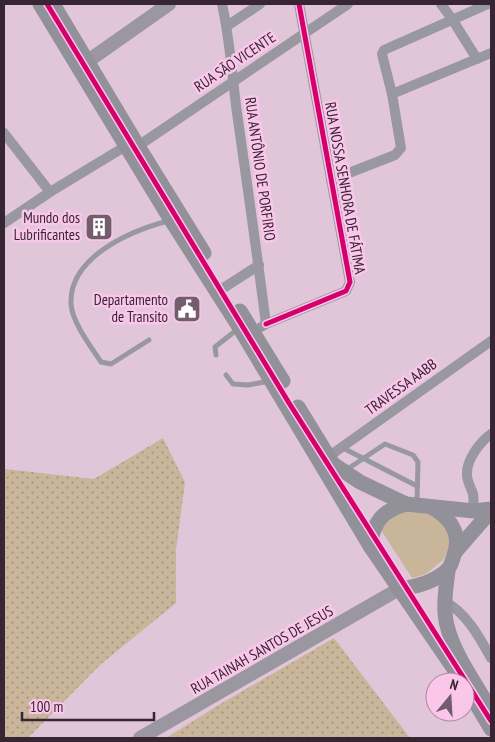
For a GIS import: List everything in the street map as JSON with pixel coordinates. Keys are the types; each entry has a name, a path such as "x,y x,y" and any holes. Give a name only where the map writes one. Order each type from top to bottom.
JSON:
{"main road":[{"path":"40,4 225,287 260,328 335,464 366,485 446,516 455,531 456,551"},
{"path":"53,4 88,61 171,220 239,328 370,546 456,672"},
{"path":"370,546 376,522 388,511 417,505 474,511 491,510"},
{"path":"491,510 456,551 448,571 445,602 445,615 450,633 461,659 491,710"},
{"path":"400,589 425,583 448,571"},
{"path":"475,703 491,729"}],"street":[{"path":"88,61 169,4"},
{"name":"RUA ANTÔNIO DE PORFIRIO","path":"222,4 227,26 259,265 260,328"},
{"path":"227,26 260,4"},
{"name":"RUA NOSSA SENHORA DE FÁTIMA","path":"260,328 346,291 350,282 298,4"},
{"name":"RUA SÃO VICENTE","path":"4,224 50,192 132,146 348,4"},
{"path":"441,4 477,59"},
{"path":"331,180 395,156 401,148 392,94 382,54 384,50 488,4"},
{"path":"392,94 491,53"},
{"path":"4,133 50,192"},
{"path":"225,287 259,265"},
{"name":"TRAVESSA AABB","path":"335,464 343,448 491,341"},
{"path":"474,511 467,475 468,466 484,439 491,434"},
{"name":"RUA TAINAH SANTOS DE JESUS","path":"140,738 400,589"},
{"path":"445,602 457,609 466,618 491,658"}],"lane":[{"path":"149,340 111,364 101,362 78,324 71,306 73,283 90,261 109,245 133,232 171,220"},
{"path":"216,355 215,348 239,328"},
{"path":"226,375 232,384 240,386 271,381"},
{"path":"335,464 362,458 385,444 412,455 416,457 418,462 417,505"},
{"path":"343,448 418,486"}],"shaded area":[{"path":"163,438 185,482 176,550 176,603 100,665 28,738 4,738 5,469 94,479"},
{"path":"406,511 434,514 449,534 450,546 443,560 426,574 412,578 379,527 395,513"},
{"path":"334,638 410,738 166,738 222,703"}],"cycle path":[{"path":"47,4 289,403 491,721"},
{"path":"266,324 346,291 350,282 299,4"}],"place":[{"name":"Mundo dos Lubrificantes","path":"99,227"},
{"name":"Departamento de Transito","path":"187,309"}]}
